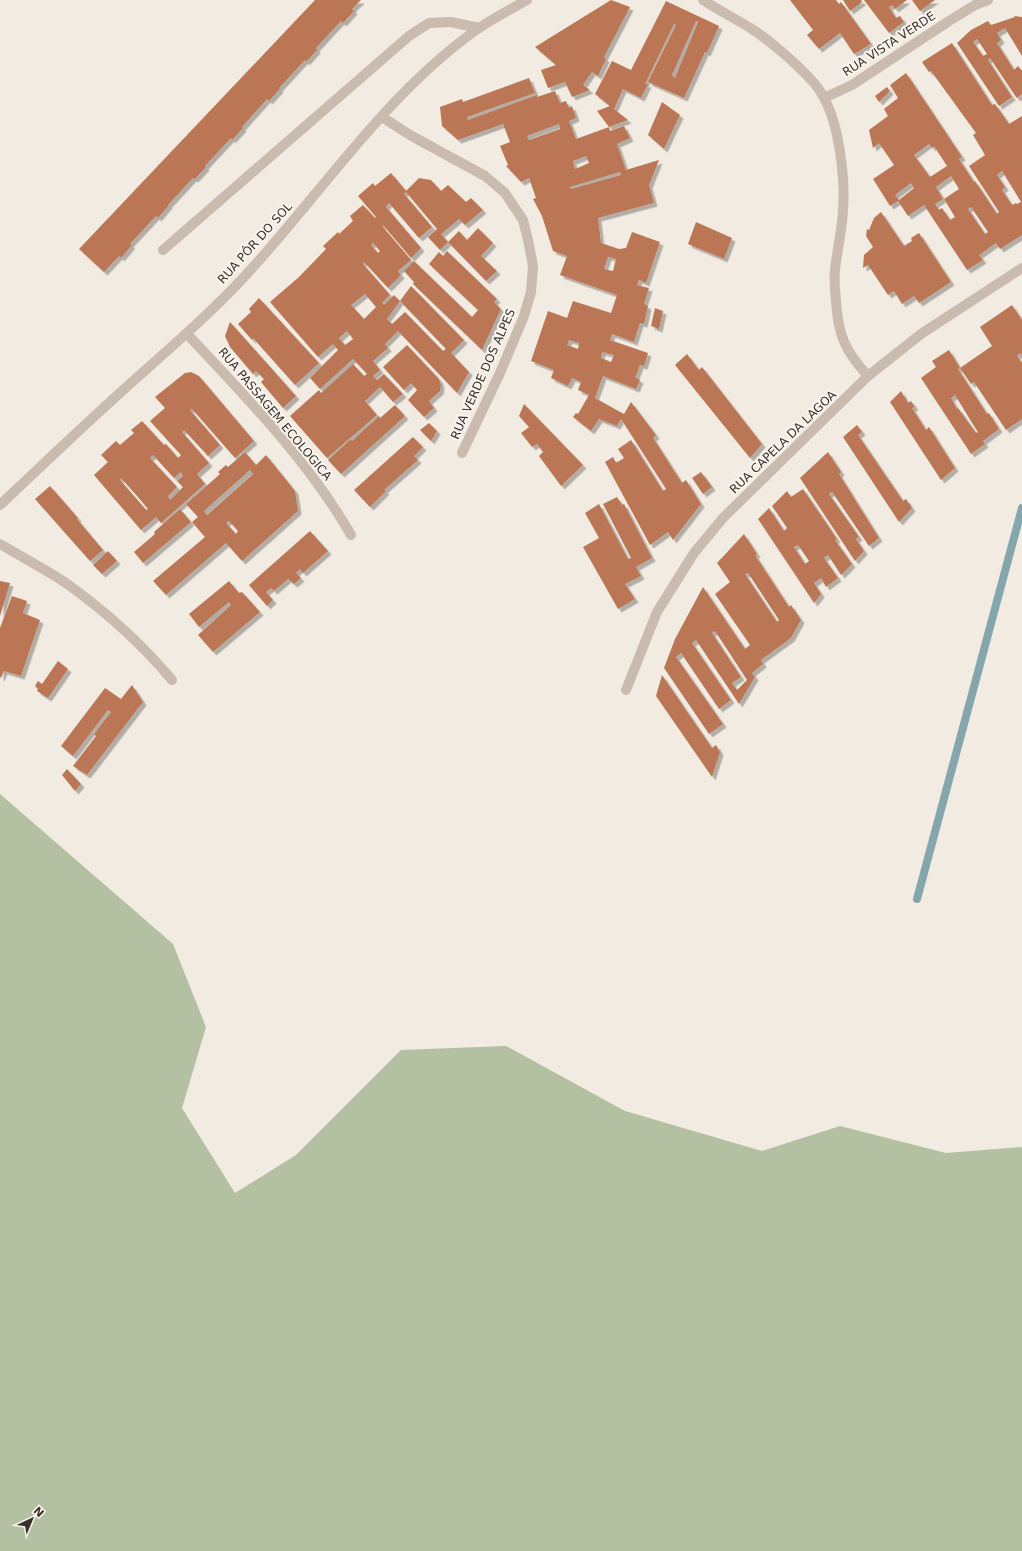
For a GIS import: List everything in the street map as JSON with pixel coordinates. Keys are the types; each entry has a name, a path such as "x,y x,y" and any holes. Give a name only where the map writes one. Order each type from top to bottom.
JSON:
{"street":[{"name":"RUA PÔR DO SOL","path":"0,505 119,394 188,334 244,277 382,117 413,84 480,28 527,0"},
{"path":"703,0 766,39 815,84 824,98 835,127 842,159 843,210 835,271 837,314 840,332 845,346 854,362 868,376"},
{"name":"RUA VISTA VERDE","path":"824,98 852,85 949,21 975,5 988,0"},
{"path":"163,250 409,36 429,23 451,22 480,28"},
{"name":"RUA VERDE DOS ALPES","path":"382,117 410,135 485,176 505,193 523,220 528,240 533,266 531,292 524,316 500,373 462,453"},
{"name":"RUA CAPELA DA LAGOA","path":"626,690 657,612 694,553 723,518 868,376 921,334 1022,268"},
{"name":"RUA PASSAGEM ECOLOGICA","path":"188,334 255,408 318,483 351,535"},
{"path":"0,544 66,583 94,605 151,655 172,680"}],"green space":[{"path":"0,794 173,944 206,1027 182,1108 235,1193 296,1155 401,1050 506,1046 625,1111 762,1151 840,1126 946,1153 1022,1147 1022,1551 0,1551"}],"building":[{"path":"315,0 361,0 352,9 354,11 343,23 341,21 316,48 317,50 306,62 305,60 269,101 267,99 242,127 243,128 232,140 231,138 195,179 193,178 158,218 156,216 130,244 132,245 121,258 119,256 104,272 79,249"},
{"path":"611,0 630,7 604,57 606,59 598,76 592,72 583,85 590,90 572,97 565,82 548,88 541,70 556,65 535,47"},
{"path":"790,0 836,0 839,4 841,2 871,44 854,54 840,33 819,49 807,35 813,30"},
{"path":"843,0 861,0 862,2 850,11"},
{"path":"864,0 907,0 895,9 892,5 889,7 896,18 900,16 904,22 889,33"},
{"path":"912,0 935,0 920,11"},
{"path":"666,1 719,26 707,53 705,52 684,98 648,82 676,25 674,24 645,84 648,84 641,98 623,89 614,109 628,120 609,127 597,111 610,106 595,94 612,61 631,70","holes":["696,21 698,22 675,78 672,75"]},
{"path":"1014,16 1022,17 1022,56 1005,28 997,33 1001,40 997,43 1014,70 1018,66 1022,71 1022,94 1017,98 1016,97 990,58 988,60 1012,97 999,106 957,43 971,30 988,21 991,25 1015,17","holes":["977,39 987,54 983,56 973,42"]},
{"path":"952,43 992,105 995,104 1009,124 1022,116 1022,235 1000,249 996,243 979,255 983,260 967,270 924,205 908,216 898,201 890,206 873,179 894,165 879,143 873,148 869,130 888,116 884,109 898,98 890,85 906,73 962,157 959,159 974,182 975,181 997,214 999,212 969,166 985,155 973,135 976,133 931,71 929,72 922,62","holes":["929,144 932,148 934,146 947,166 930,177 914,155","1002,171 1021,202 1012,205 1002,190 1005,187 997,175","951,176 959,189 944,199 955,217 950,220 942,208 939,210 935,204 943,199 936,187","911,183 914,188 899,200 895,195","971,207 988,232 985,234 968,209"]},
{"path":"529,78 535,93 467,117 468,120 537,95 537,97 555,91 560,103 566,101 569,108 572,106 576,118 569,121 576,139 609,127 610,131 624,126 630,138 617,144 626,170 659,160 649,185 654,203 598,218 601,243 619,249 626,248 632,232 660,242 646,283 639,280 637,285 649,288 644,304 648,306 644,324 640,323 634,342 612,334 610,340 648,353 644,366 640,365 635,377 640,380 636,389 603,376 595,398 624,414 631,402 656,435 653,438 682,483 686,480 701,504 673,540 668,532 650,545 605,462 613,457 616,463 624,458 618,449 631,440 663,491 666,489 621,419 617,426 599,419 591,431 573,417 576,413 578,414 589,395 578,390 581,382 572,378 568,386 551,378 554,370 531,361 548,311 567,318 573,301 611,313 617,295 560,275 567,256 553,251 542,216 533,199 536,198 529,178 521,182 506,166 508,165 500,146 510,142 503,124 458,140 442,126 440,107 462,99 463,102","holes":["559,124 560,129 529,140 527,136","586,156 589,163 575,169 573,161","620,172 621,175 571,189 570,187","608,257 616,259 613,271 604,269","569,340 579,343 578,349 567,345","602,352 614,355 611,362 601,358"]},
{"path":"887,87 890,91 879,102 875,96"},
{"path":"662,102 680,115 664,149 648,135"},
{"path":"391,173 406,191 419,178 431,180 441,191 448,185 466,202 471,198 483,210 465,225 459,219 441,234 448,242 440,250 428,237 437,229 406,192 404,194 432,227 419,238 389,203 386,207 421,248 411,258 383,225 382,226 411,260 398,271 401,275 388,288 364,262 363,264 390,295 382,303 384,305 394,295 400,301 411,286 464,340 451,353 469,372 457,393 398,331 385,344 388,348 373,361 380,370 373,376 377,380 384,374 403,394 393,402 380,387 365,401 377,415 327,458 290,416 319,390 321,393 353,364 364,376 367,374 353,359 320,389 310,378 338,350 333,344 318,357 270,302 299,277 326,249 323,246 353,221 350,216 363,205 375,218 376,217 358,196 373,183 375,186","holes":["373,243 380,251 378,253 371,245","365,294 376,307 364,319 351,305","400,301 446,349 443,351 405,312 392,324 387,319","347,331 353,339 345,345 339,338"]},
{"path":"881,212 904,246 912,241 911,238 919,233 951,282 919,303 914,296 902,304 894,291 888,295 868,265 863,268 864,255 873,247 866,236 867,229 869,230 874,218"},
{"path":"696,222 732,238 724,259 688,244"},
{"path":"478,228 493,243 481,256 497,271 486,281 448,242 459,231 467,240"},
{"path":"447,251 497,299 494,302 501,309 482,350 413,284 414,282 404,271 414,261 472,317 478,310 429,264 439,252 443,256"},
{"path":"259,298 319,363 295,385 253,338 252,340 238,324 251,312 249,309"},
{"path":"1012,305 1022,320 1022,356 1020,353 1017,356 1022,363 1022,419 1006,430 974,382 971,384 960,368 992,346 980,327"},
{"path":"655,308 663,311 659,329 651,326"},
{"path":"230,322 296,396 283,408 261,382 264,379 256,371 253,374 230,347 225,336"},
{"path":"407,345 439,379 441,385 440,391 429,401 434,408 424,417 408,400 417,390 411,383 404,390 383,367"},
{"path":"949,350 960,368 958,369 987,414 989,413 999,429 983,441 985,444 971,454 921,378 936,367 932,361","holes":["955,395 978,432 976,433 958,408 957,409 951,398"]},
{"path":"687,354 699,370 702,367 762,444 750,458 675,365"},
{"path":"191,372 199,376 254,441 235,458 192,409 190,410 220,445 208,456 184,430 182,432 209,463 197,474 205,484 161,523 156,517 141,530 94,475 108,462 101,455 116,441 120,445 134,433 131,430 142,421 178,458 181,455 150,421 165,408 155,397 185,373","holes":["153,455 174,478 181,472 183,476 177,481 183,487 170,500 168,496 177,487 150,458","121,478 138,497 148,509 146,510 120,480"]},
{"path":"901,391 908,403 911,401 915,407 912,408 926,430 929,427 955,468 941,480 890,402"},
{"path":"524,404 583,465 561,486 539,456 543,452 537,444 532,447 521,433 529,427 519,416"},
{"path":"395,405 405,416 341,474 328,460 351,439 352,441 379,416 380,418"},
{"path":"429,423 437,431 431,441 420,430"},
{"path":"857,425 862,432 858,435 903,501 906,499 912,508 899,522 843,437"},
{"path":"413,437 423,447 414,456 418,460 384,490 386,491 370,507 354,490"},
{"path":"245,452 256,465 266,455 295,491 298,511 242,561 226,543 166,595 153,581 205,537 192,522 198,517 186,504 220,474 218,472 226,465 228,467","holes":["250,470 253,474 207,515 204,511","229,521 238,531 236,534 226,523"]},
{"path":"828,452 841,472 839,474 879,538 869,546 832,492 829,494 859,537 856,539 864,551 855,561 800,478"},
{"path":"701,472 712,487 703,494 692,478"},
{"path":"50,486 103,550 90,561 35,499"},
{"path":"803,489 852,564 841,575 828,555 824,558 838,578 826,587 821,578 814,583 821,594 814,603 758,519 769,508 784,531 787,528 772,506 787,491 791,497","holes":["798,545 809,561 805,564 794,547"]},
{"path":"617,497 622,505 624,504 652,558 636,567 641,576 625,584 635,599 618,609 583,547 599,538 585,513 599,504 628,559 631,558 603,504"},
{"path":"180,509 191,522 143,563 134,552"},
{"path":"310,531 328,551 303,573 300,569 296,573 301,578 294,584 288,579 274,591 271,588 266,592 273,600 267,606 249,585"},
{"path":"744,534 757,554 755,555 789,607 791,605 801,620 791,638 761,660 763,664 752,673 755,677 739,704 696,640 692,643 731,700 719,709 681,653 676,657 723,724 709,734 664,668 675,639 703,587 745,649 750,645 715,594 730,582 717,563","holes":["748,573 779,620 777,622 745,574","715,631 747,680 737,690 732,683 741,677 712,633"]},
{"path":"108,551 117,561 102,574 93,565"},
{"path":"0,581 10,583 0,616"},
{"path":"229,581 239,593 242,592 260,612 213,652 198,635 231,605 229,602 199,627 189,614"},
{"path":"12,596 27,601 23,613 40,620 21,676 4,671 1,678 0,628"},
{"path":"58,661 68,669 48,698 37,691 38,689 35,686 38,681 42,684"},
{"path":"662,675 712,748 716,745 720,752 712,777 656,696"},
{"path":"132,685 143,702 87,775 73,766 96,736 94,734 111,712 108,710 73,756 61,746 105,688 121,699"},
{"path":"67,769 81,784 75,791 62,775"}],"waterway":[{"path":"917,899 1022,508"}]}
